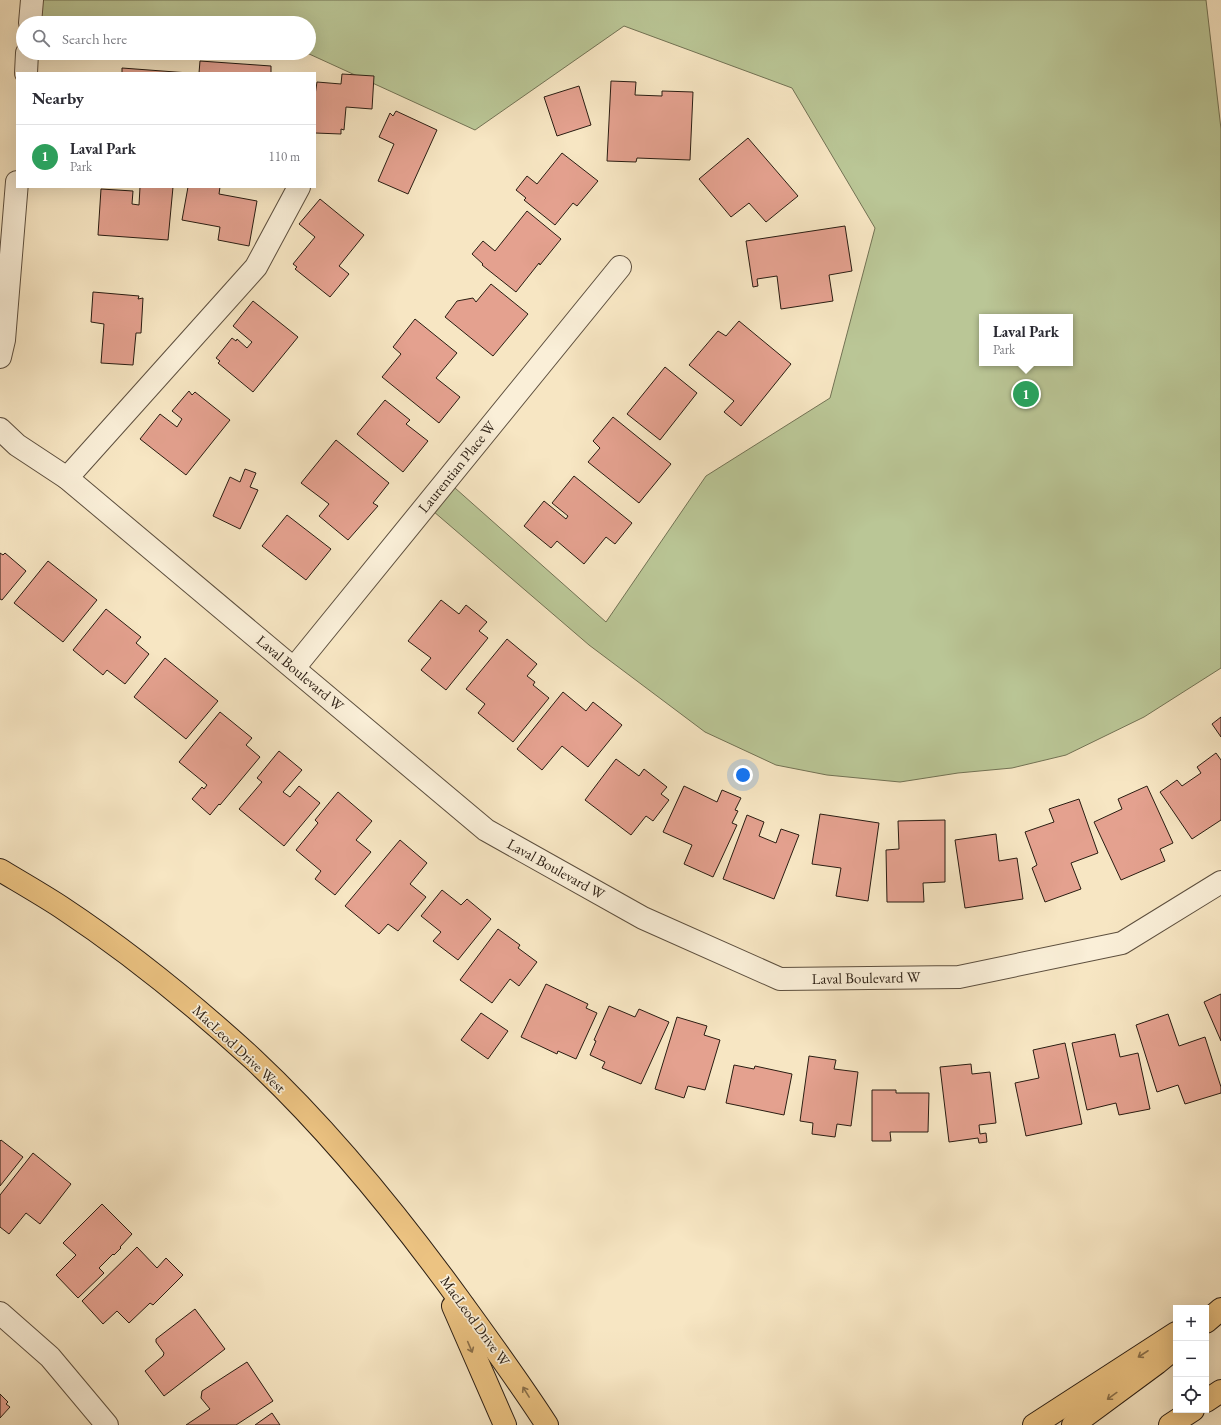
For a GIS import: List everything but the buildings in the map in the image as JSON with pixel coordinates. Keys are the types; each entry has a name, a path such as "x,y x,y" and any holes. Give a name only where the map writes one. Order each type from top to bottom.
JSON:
{"main road":[{"name":"MacLeod Drive West","path":"0,870 60,906 128,954 187,1001 253,1059 350,1159 439,1272"},
{"name":"MacLeod Drive W","path":"439,1272 478,1366 505,1425"},
{"name":"MacLeod Drive W","path":"439,1272 520,1384 546,1425"},
{"path":"1209,1311 1221,1304"},
{"path":"1209,1320 1221,1310"},
{"path":"1034,1425 1173,1335"},
{"path":"1072,1425 1157,1363 1173,1350"},
{"path":"1209,1399 1221,1391"},
{"path":"1170,1425 1188,1413"}],"street":[{"path":"31,16 32,0"},
{"path":"26,72 27,60"},
{"path":"0,357 4,340 17,188"},
{"path":"67,478 256,267 298,188"},
{"name":"Laurentian Place W","path":"294,668 620,267"},
{"name":"Laval Boulevard W","path":"0,429 17,445 67,478 486,830 643,918 780,979 959,977 1122,943 1221,882"},
{"path":"0,1313 50,1357 108,1425"}],"green space":[{"path":"32,0 1206,0 1221,129 1221,668 1144,717 1066,755 1012,768 958,773 900,782 827,775 776,765 705,732 589,645 426,505 446,480 606,622 706,476 830,398 875,228 792,88 624,26 475,130 316,57 316,16 31,16"}],"place":[{"name":"Laval Park","path":"1026,394"}]}
